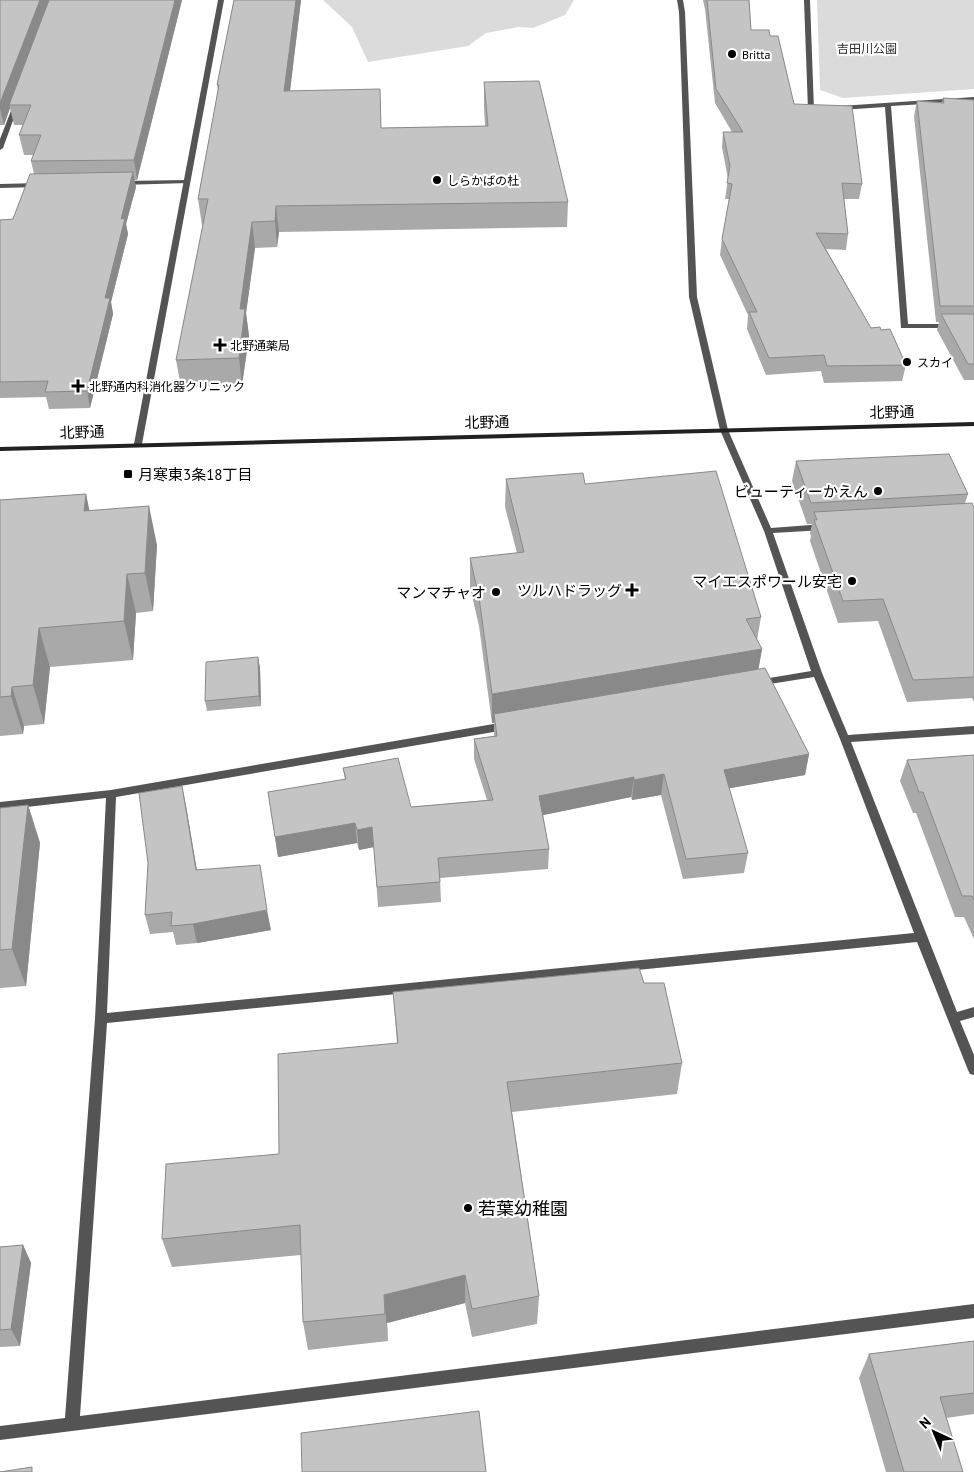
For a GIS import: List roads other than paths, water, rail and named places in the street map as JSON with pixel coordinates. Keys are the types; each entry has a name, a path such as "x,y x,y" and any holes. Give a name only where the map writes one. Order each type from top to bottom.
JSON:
{"street":[{"path":"138,444 221,0"},
{"path":"680,0 693,297 724,430 768,531 817,673 846,739 974,1070"},
{"path":"807,0 811,110 821,109"},
{"path":"830,108 974,99"},
{"path":"0,148 17,102"},
{"path":"888,105 904,326 974,326"},
{"path":"108,184 187,182"},
{"path":"0,186 49,185"},
{"name":"北野通","path":"0,448 974,424"},
{"path":"768,531 836,527"},
{"path":"748,685 817,673"},
{"path":"0,806 110,794 513,725"},
{"path":"846,739 974,730"},
{"path":"72,1424 101,1019 110,794"},
{"path":"101,1019 921,937"},
{"path":"954,1018 974,1012"},
{"path":"0,1433 974,1311"}],"place":[{"name":"Britta","path":"732,54"},
{"name":"しらかばの杜","path":"437,180"},
{"name":"北野通薬局","path":"220,345"},
{"name":"スカイ","path":"907,362"},
{"name":"北野通内科消化器クリニック","path":"78,386"},
{"name":"月寒東3条18丁目","path":"128,474"},
{"name":"ビューティーかえん","path":"878,491"},
{"name":"マイエスポワール安宅","path":"852,581"},
{"name":"ツルハドラッグ","path":"632,590"},
{"name":"マンマチャオ","path":"496,592"},
{"name":"若葉幼稚園","path":"468,1208"}],"park label":[{"name":"吉田川公園","path":"867,48"}]}
